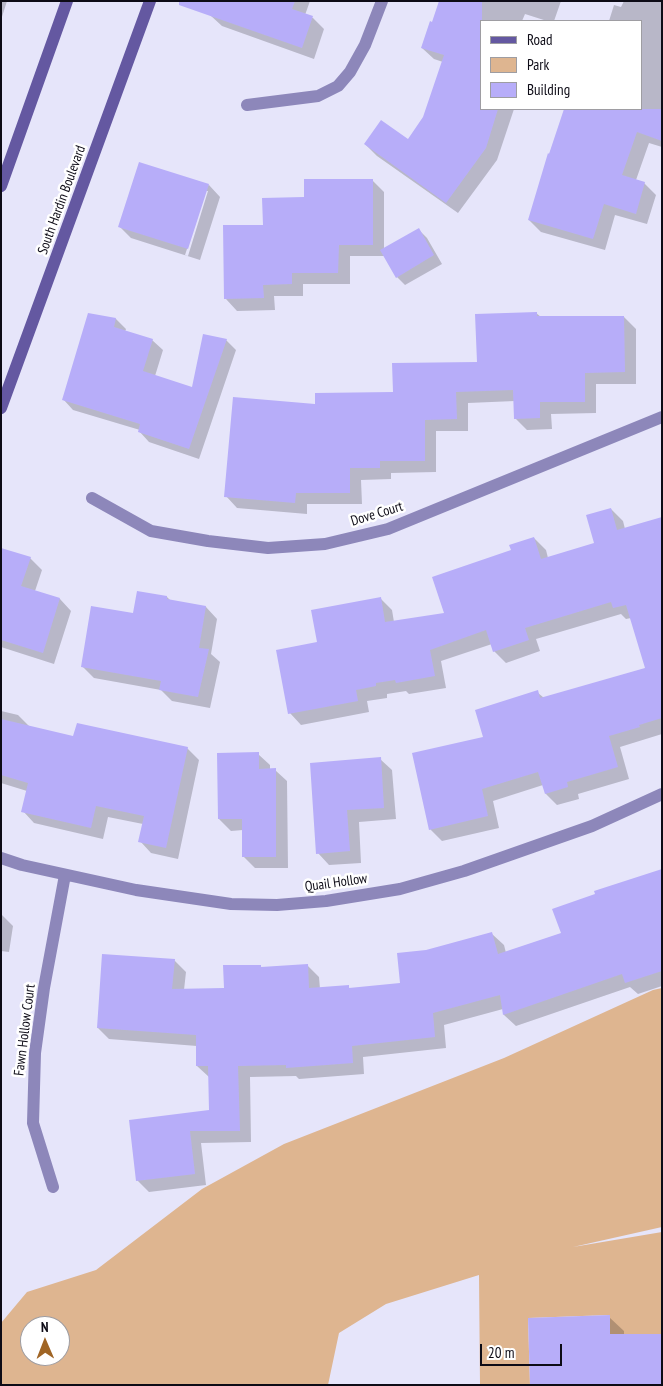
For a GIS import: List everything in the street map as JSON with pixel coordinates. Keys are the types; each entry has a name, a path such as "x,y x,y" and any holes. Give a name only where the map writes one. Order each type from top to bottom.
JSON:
{"main road":[{"path":"1,186 67,1"},
{"name":"South Hardin Boulevard","path":"1,408 150,1"}],"street":[{"path":"247,105 318,96 338,86 350,72 365,45 382,1"},
{"name":"Dove Court","path":"92,498 151,531 208,541 268,548 325,544 388,528 662,417"},
{"name":"Quail Hollow","path":"1,858 22,865 136,890 231,904 277,905 326,901 400,889 464,871 592,826 662,794"},
{"name":"Fawn Hollow Court","path":"53,1187 33,1123 35,1053 44,988 65,875"}],"green space":[{"path":"662,988 662,1227 573,1247 662,1232 662,1334 610,1334 609,1315 528,1318 530,1385 480,1385 479,1275 386,1304 339,1333 328,1385 1,1385 1,1323 27,1292 96,1270 202,1189 284,1144 504,1058 653,990"}],"building":[{"path":"179,1 295,1 292,9 313,16 302,48 179,5"},
{"path":"439,1 482,1 482,20 480,20 480,110 498,110 486,148 446,203 364,144 381,120 408,139 423,117 444,55 421,48 430,21 432,22"},
{"path":"662,109 662,141 637,132 622,175 645,182 636,214 604,204 593,239 528,220 564,110"},
{"path":"139,162 209,184 188,249 118,227"},
{"path":"304,179 373,179 373,245 339,245 338,273 292,273 292,284 263,285 264,298 224,299 223,225 263,225 262,198 304,197"},
{"path":"419,228 434,255 396,278 380,250"},
{"path":"537,312 537,316 624,316 625,372 585,373 585,402 540,402 540,418 514,419 513,390 456,392 457,419 425,420 425,461 380,461 380,468 350,468 350,493 296,493 295,503 224,497 233,397 315,404 315,393 393,392 392,363 477,362 475,314"},
{"path":"88,313 116,318 114,327 153,339 143,371 192,387 203,334 227,339 189,449 138,432 140,424 62,400"},
{"path":"611,508 617,530 662,517 662,718 609,736 618,767 567,782 568,787 545,794 538,772 482,789 488,816 429,830 412,753 483,737 475,710 538,690 540,698 645,668 626,605 613,608 611,602 525,628 529,640 493,652 486,630 430,650 435,676 396,683 395,680 376,683 376,686 356,690 358,701 288,714 276,650 317,642 311,610 381,597 385,622 444,613 432,577 511,550 509,545 534,537 541,559 594,543 586,515"},
{"path":"1,548 31,557 21,586 60,598 43,653 1,640"},
{"path":"137,591 206,606 199,648 209,649 198,697 159,690 161,681 81,667 91,606 133,613"},
{"path":"1,719 73,736 77,723 188,747 166,848 138,842 144,816 96,806 91,828 21,812 28,783 1,775"},
{"path":"259,752 259,769 276,768 276,857 242,857 242,819 218,819 217,753"},
{"path":"381,757 384,808 347,810 350,851 316,854 310,763"},
{"path":"662,869 662,971 625,983 622,974 503,1015 500,995 433,1013 435,1037 352,1046 353,1063 286,1068 286,1065 238,1066 240,1131 190,1131 195,1174 136,1181 129,1120 209,1110 208,1066 196,1066 196,1035 97,1028 102,954 175,959 172,989 224,988 223,965 261,965 261,967 308,964 309,988 349,985 349,988 400,983 397,953 426,950 492,932 498,954 561,933 552,909 595,894 594,891"},
{"path":"610,1315 610,1334 662,1334 662,1385 530,1385 528,1318"}]}
